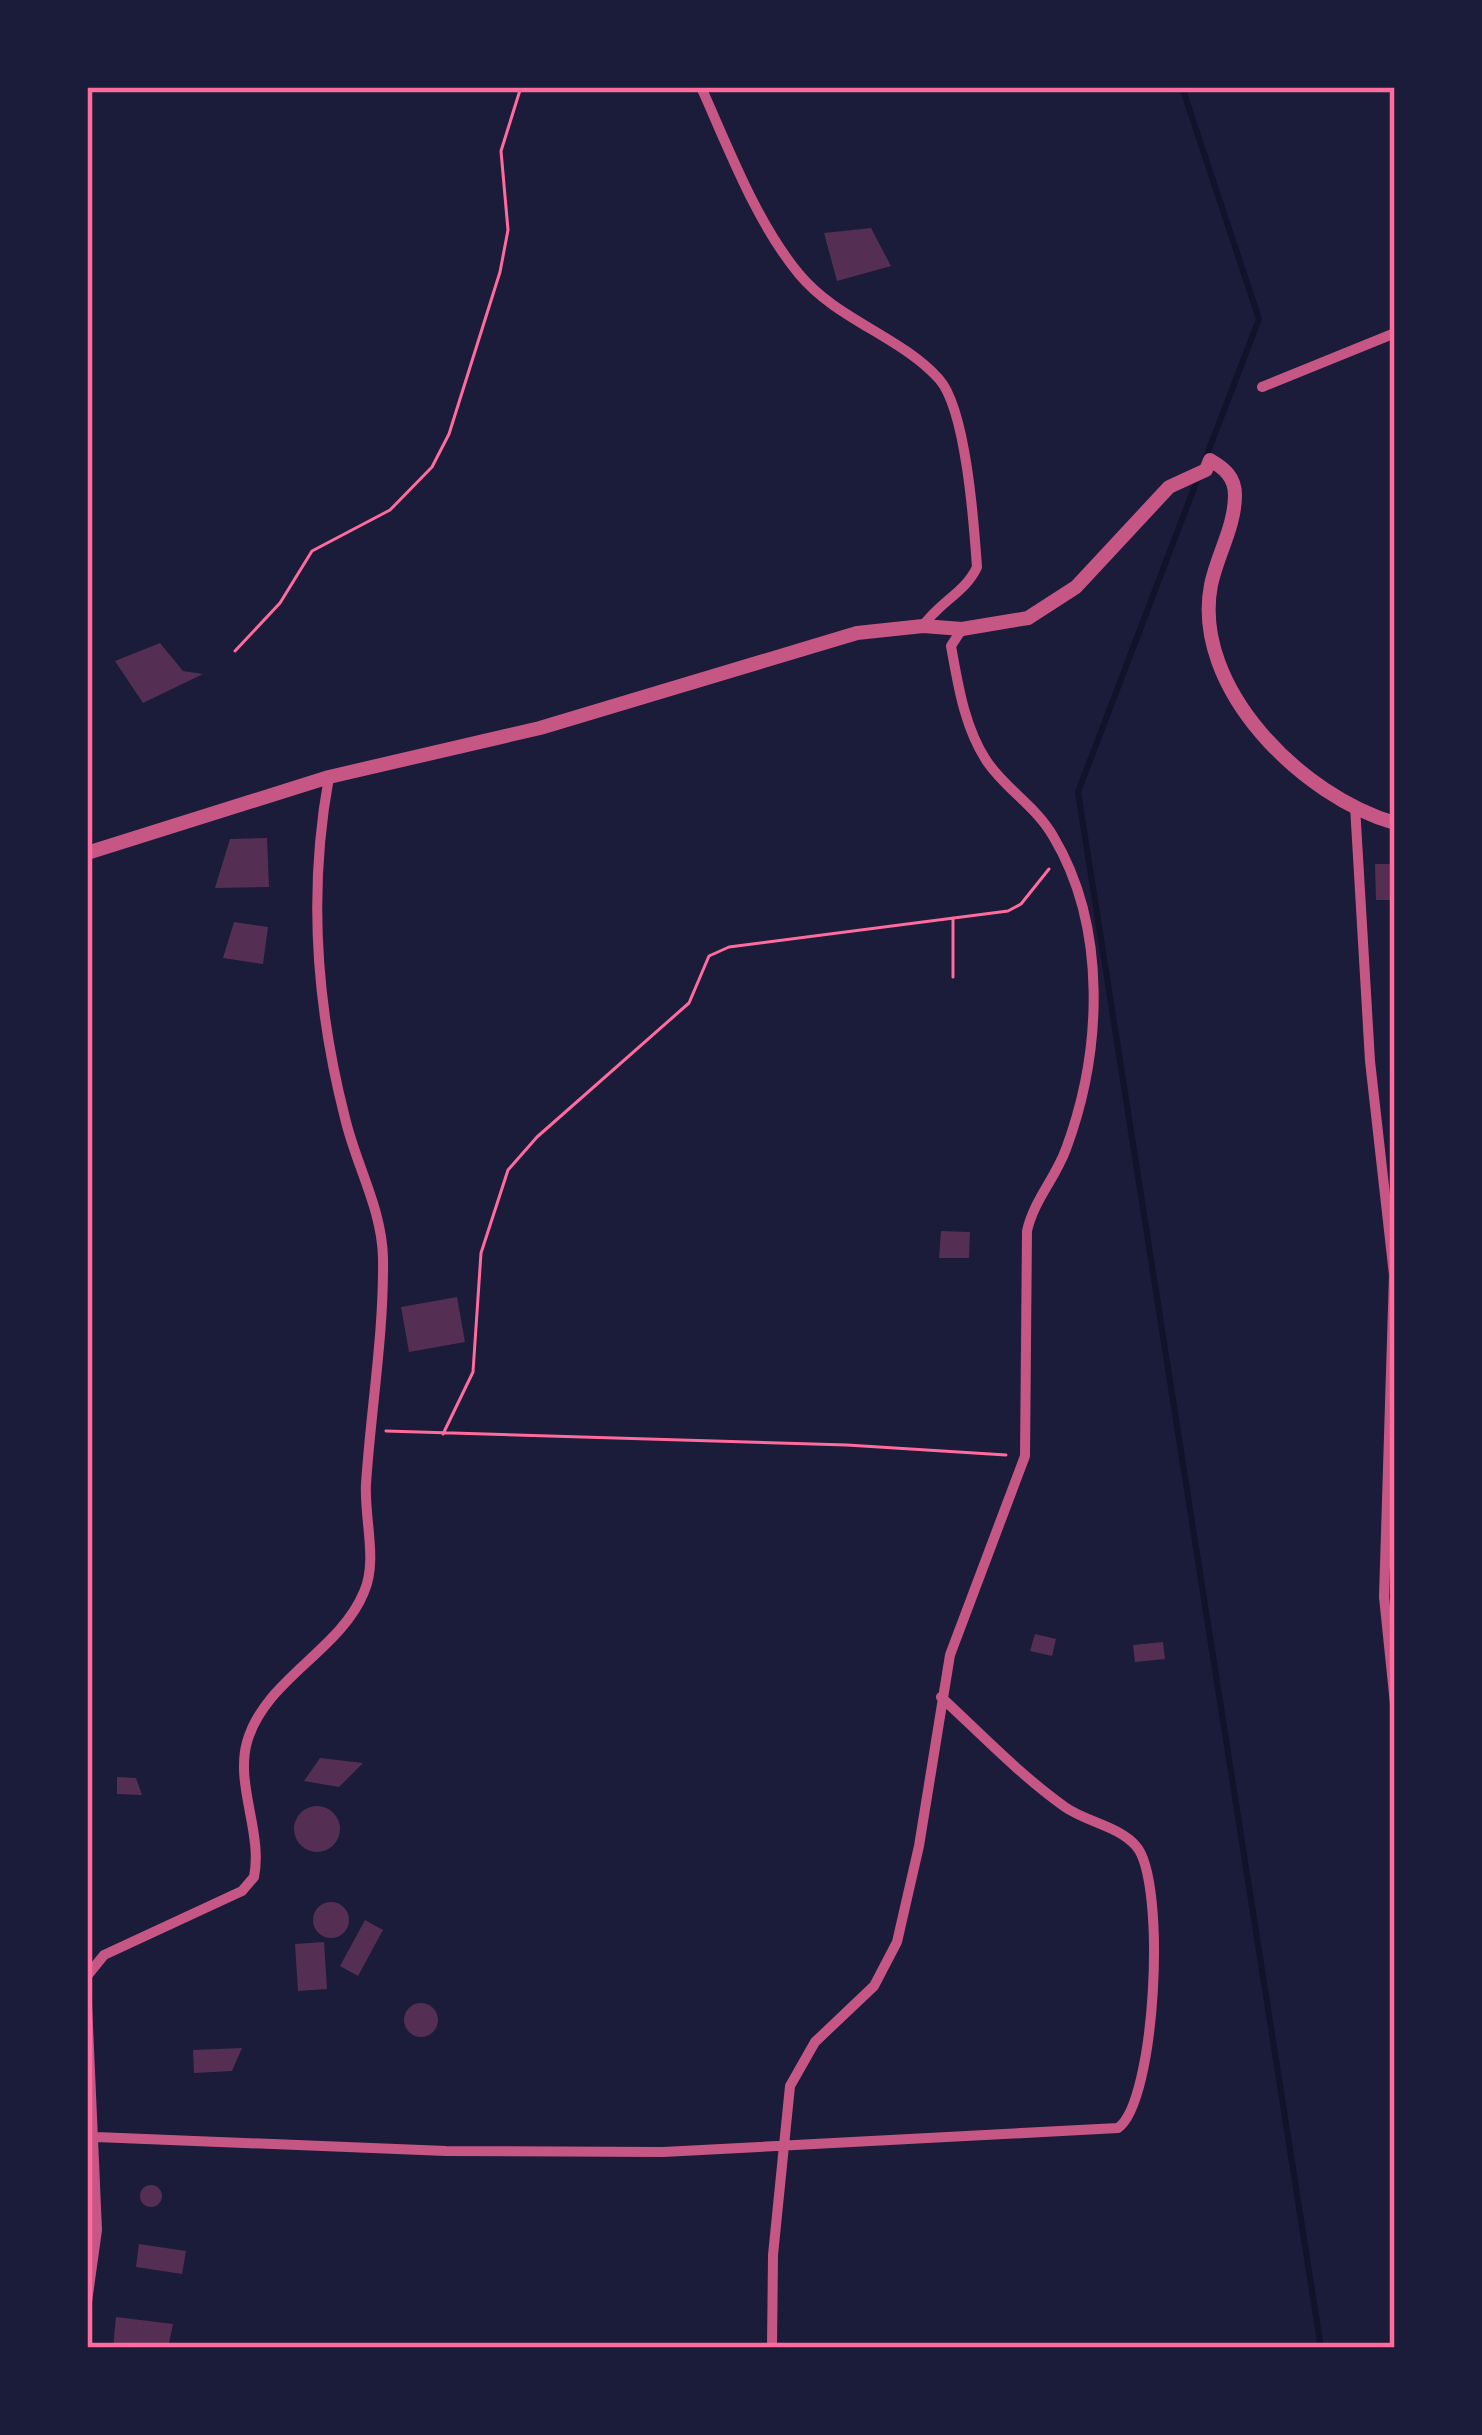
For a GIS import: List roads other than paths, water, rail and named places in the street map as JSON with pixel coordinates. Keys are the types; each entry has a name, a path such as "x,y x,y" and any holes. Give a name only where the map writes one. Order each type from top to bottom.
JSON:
{"street":[{"path":"701,87 767,226 799,274 850,318 937,377 949,394 977,566 971,581 938,604 922,626"},
{"path":"1262,387 1395,333"},
{"path":"87,853 329,777 540,728 857,633 922,626 1000,626 1047,608 1095,568 1144,509 1206,470 1210,460 1225,469 1236,498 1210,586 1213,654 1228,691 1247,718 1295,765 1355,806 1395,823"},
{"path":"772,2348 781,2147 790,2086 800,2060 874,1986 897,1942 919,1846 941,1697 960,1620 1025,1456 1027,1232 1033,1206 1062,1160 1076,1122 1094,1025 1087,930 1061,853 1036,814 986,761 969,725 951,646 962,629"},
{"path":"87,1976 104,1955 242,1891 254,1877 246,1743 285,1683 364,1592 383,1253 378,1220 343,1112 323,1006 314,912 317,843 329,777"},
{"path":"1355,806 1370,1061 1394,1274 1385,1617 1395,1704"},
{"path":"96,2137 446,2151 781,2147 1111,2130 1125,2122 1136,2106 1147,2066 1153,1960 1145,1861 1132,1841 1045,1792 941,1697"},
{"path":"87,2003 97,2230 87,2302"}],"waterway":[{"path":"1182,87 1259,319 1206,457"},
{"path":"1199,475 1078,792 1321,2348"}]}
